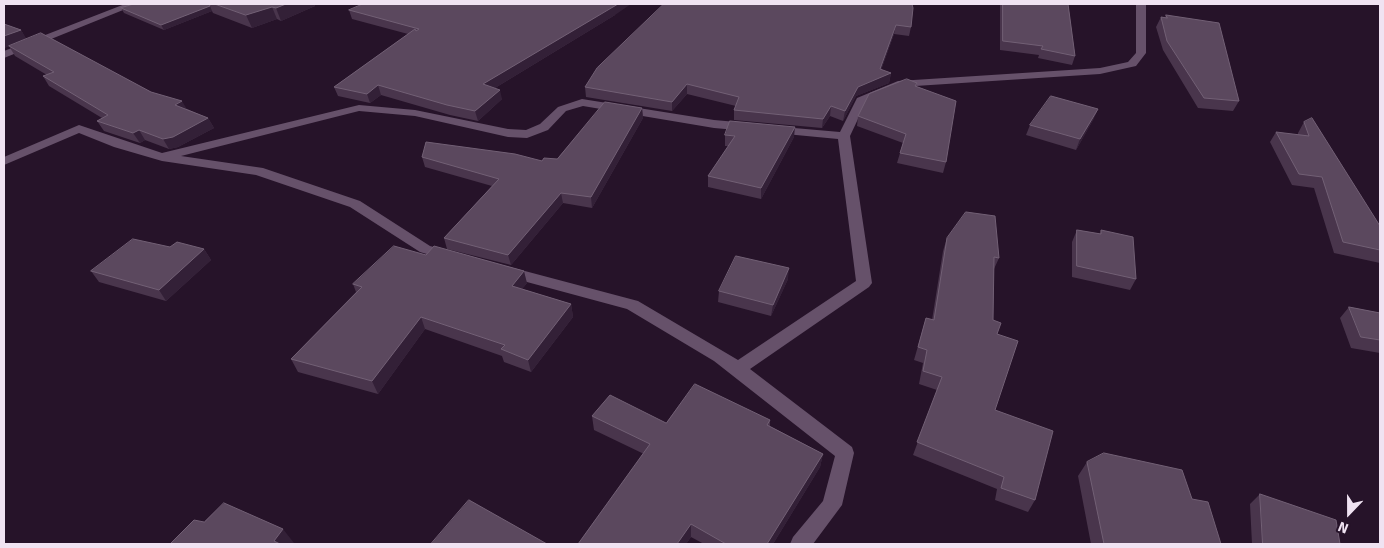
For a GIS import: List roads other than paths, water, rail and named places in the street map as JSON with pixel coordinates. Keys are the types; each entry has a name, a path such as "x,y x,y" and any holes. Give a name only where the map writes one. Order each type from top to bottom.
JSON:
{"street":[{"path":"4,55 133,4"},
{"path":"738,369 864,283 844,136 860,100 898,84 1100,71 1132,64 1141,53 1141,4"},
{"path":"162,157 359,108 414,113 508,133 527,134 544,127 562,110 582,102 714,124 844,136"},
{"path":"4,161 79,129 118,144 162,157 258,171 276,177 355,204 425,249 462,259"},
{"path":"490,266 632,305 720,356 845,453 832,505 800,544"}]}
